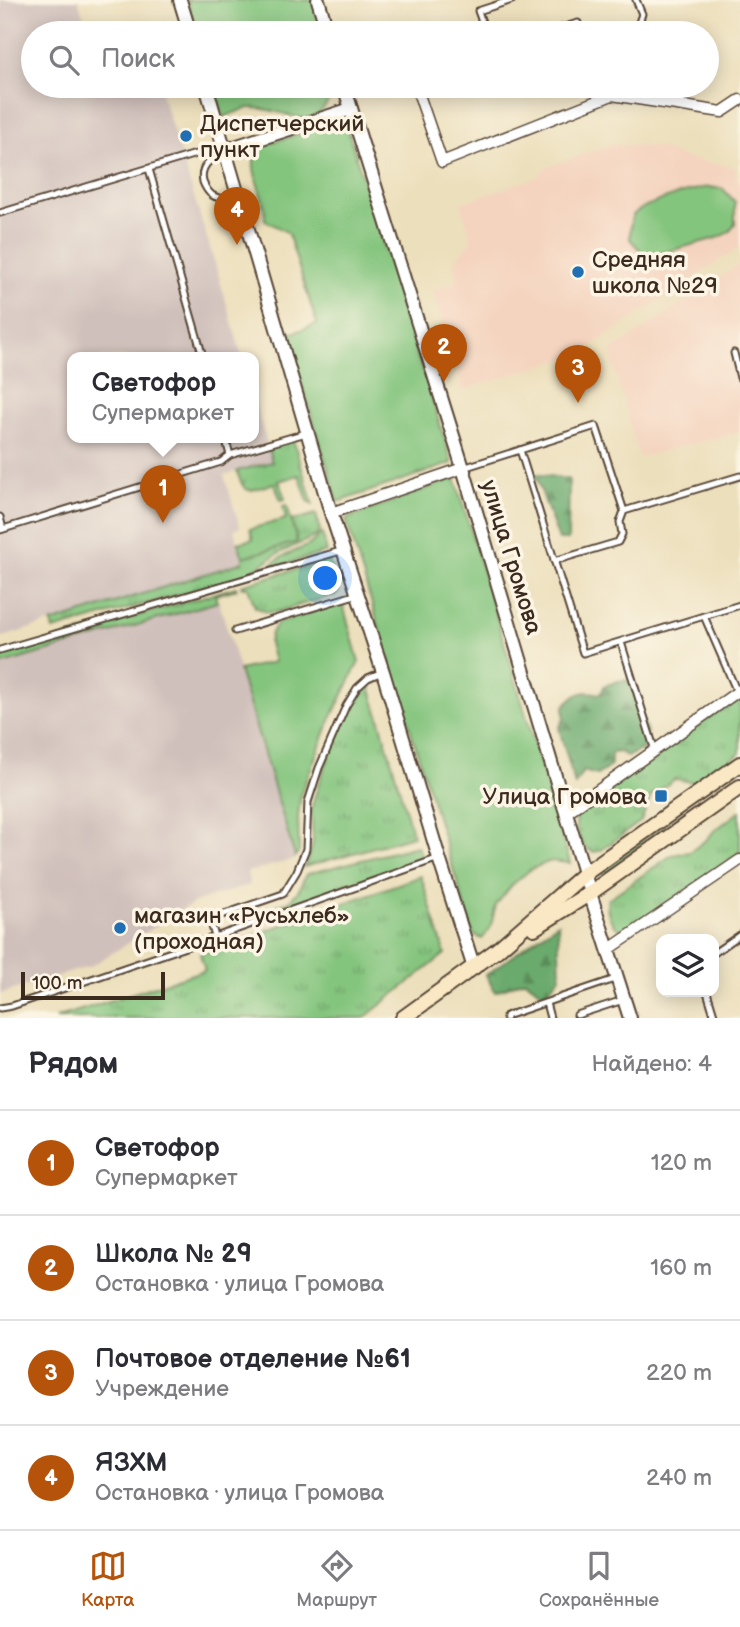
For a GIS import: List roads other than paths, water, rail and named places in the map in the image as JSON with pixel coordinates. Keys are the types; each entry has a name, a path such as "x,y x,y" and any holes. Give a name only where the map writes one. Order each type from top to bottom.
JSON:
{"main road":[{"path":"403,1018 497,950 584,874 740,764"},
{"path":"497,950 590,893 740,786"}],"street":[{"path":"180,0 186,21"},
{"path":"318,0 324,21"},
{"path":"210,98 331,513 474,968"},
{"name":"улица Громова","path":"348,98 630,1018"},
{"path":"420,98 442,162 595,98"},
{"path":"653,98 722,112 740,100"},
{"path":"225,150 351,109"},
{"path":"331,513 463,468"},
{"path":"566,813 739,691"},
{"path":"608,950 740,860"}],"lane":[{"path":"481,21 478,11 512,0"},
{"path":"636,0 642,14 639,21"},
{"path":"0,213 216,148 225,150"},
{"path":"225,150 205,166 202,177 210,194 234,200 241,205"},
{"path":"149,169 203,352"},
{"path":"733,353 740,378"},
{"path":"463,468 596,426 624,511 620,522 622,534 618,542 554,561"},
{"path":"0,517 2,530 221,463 230,455 308,432"},
{"path":"227,443 230,455"},
{"path":"520,450 583,653 740,605"},
{"path":"624,511 740,475"},
{"path":"0,650 344,550"},
{"path":"235,631 358,594"},
{"path":"704,616 739,691"},
{"path":"621,642 655,751"},
{"path":"215,937 210,919 283,894 306,849 308,802 346,706 357,688 368,678 383,672"},
{"path":"0,1008 215,937 439,858"},
{"path":"719,950 740,935"},
{"path":"504,1017 618,978"},
{"path":"709,997 715,1018"},
{"path":"576,1015 624,1000"},
{"path":"546,1003 550,1018"}],"place":[{"name":"Диспетчерский пункт","path":"186,136"},
{"name":"ЯЗХМ","path":"237,245"},
{"name":"Средняя школа №29","path":"578,272"},
{"name":"Школа № 29","path":"444,382"},
{"name":"Почтовое отделение №61","path":"578,403"},
{"name":"Светофор","path":"163,523"},
{"name":"Улица Громова","path":"661,796"},
{"name":"магазин «Русьхлеб» (проходная)","path":"120,928"}]}
